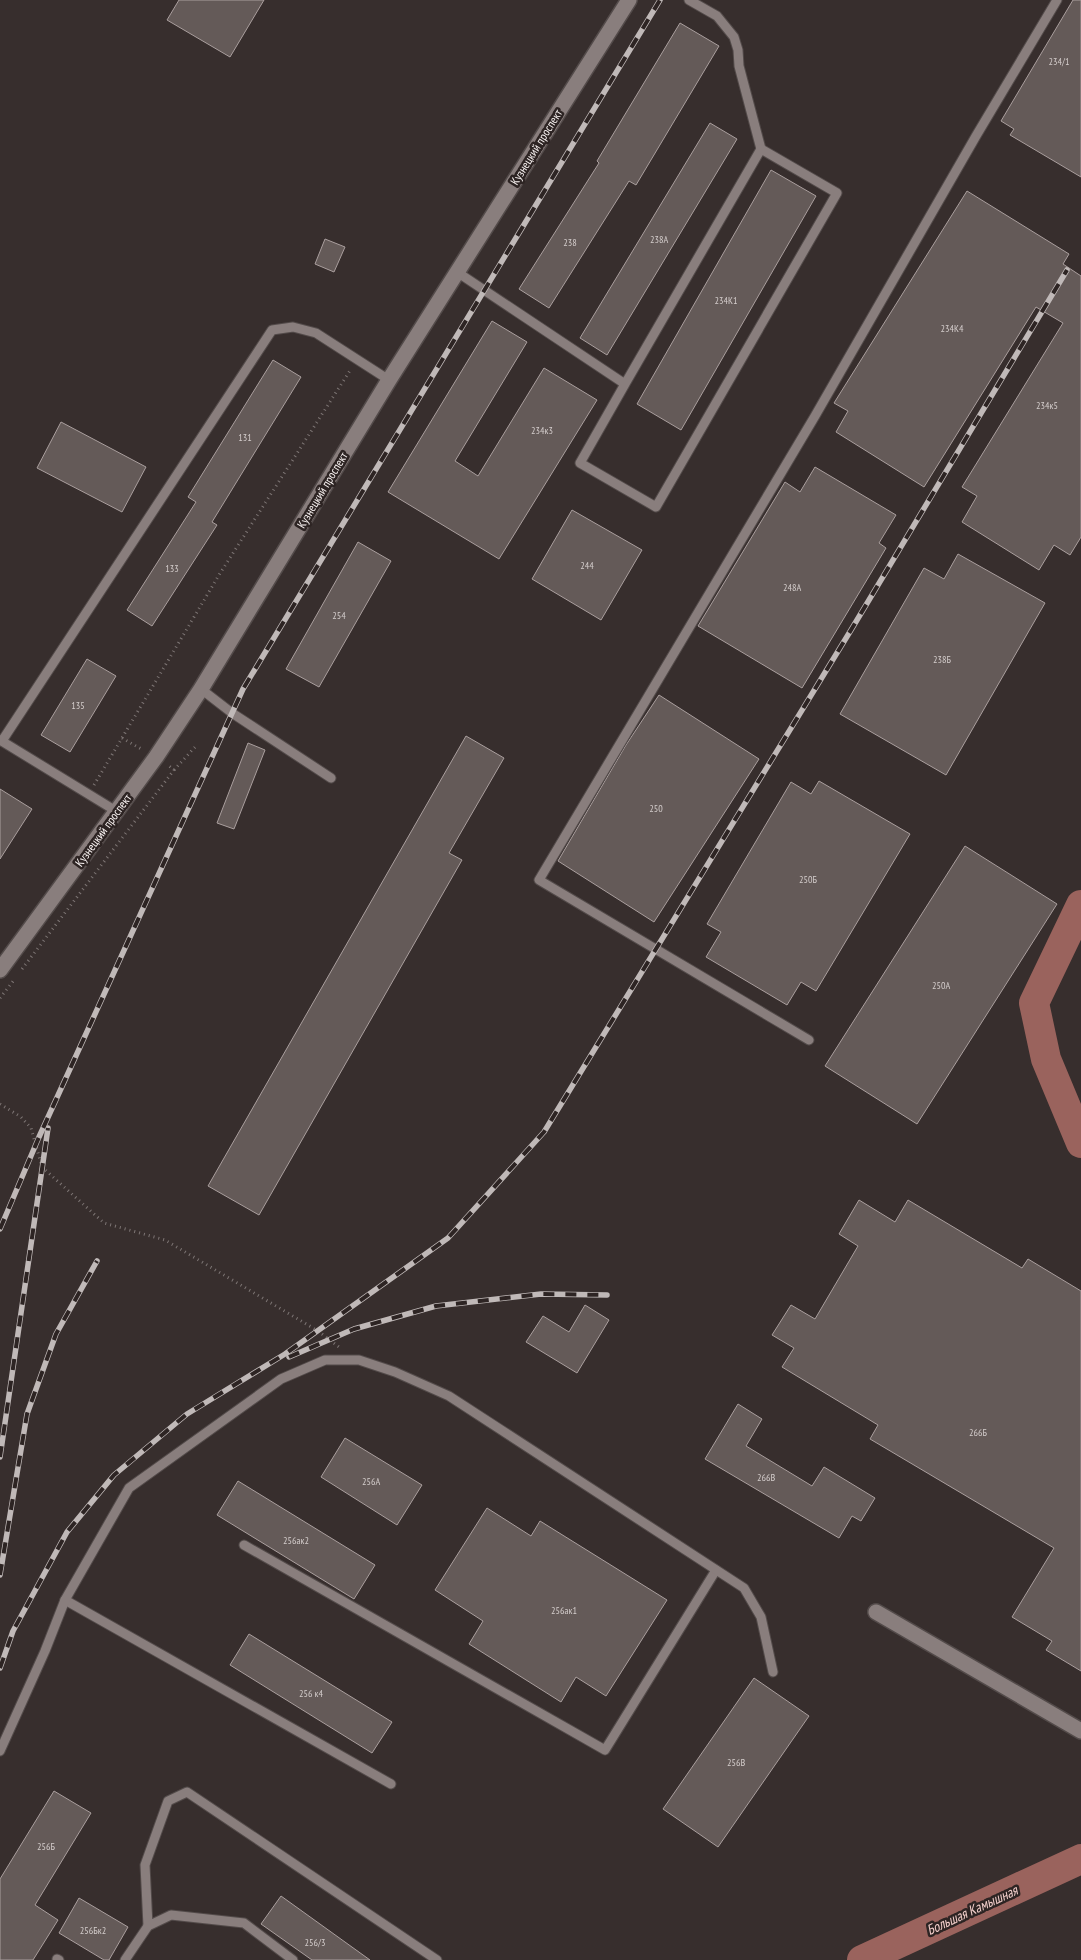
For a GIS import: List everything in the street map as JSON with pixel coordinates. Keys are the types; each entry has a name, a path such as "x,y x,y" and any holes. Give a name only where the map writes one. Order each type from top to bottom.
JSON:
{"street":[{"name":"Кузнецкий проспект","path":"0,970 156,757 201,689 389,380 628,0"},
{"path":"876,1612 1081,1731"}],"lane":[{"path":"689,0 717,16 734,37 738,50 739,66 761,149 580,463 656,507 837,193 761,149"},
{"path":"809,1040 539,880 810,425 976,136 1057,0"},
{"path":"458,272 625,384"},
{"path":"116,812 1,741 272,330 293,327 316,333 389,380"},
{"path":"201,689 232,713 331,778"},
{"path":"0,1751 45,1651 65,1600 129,1488 281,1379 325,1360 359,1360 395,1372 449,1396 744,1588 761,1617 773,1672"},
{"path":"244,1545 606,1750 716,1570"},
{"path":"65,1600 390,1784"},
{"path":"148,1926 145,1864 168,1800 187,1792 437,1960"},
{"path":"125,1960 148,1926 171,1915 244,1923 293,1960"}],"path":[{"path":"88,794 219,575 357,360"},
{"path":"174,770 196,746"},
{"path":"0,1104 22,1117 30,1128 42,1167 104,1223 165,1240 318,1331 359,1360"}],"building":[{"path":"179,0 264,0 230,57 167,20"},
{"path":"1073,0 1081,0 1081,177 1010,135 1014,129 1001,121"},
{"path":"680,23 719,46 636,185 629,181 549,308 519,289 599,163 597,161"},
{"path":"710,123 737,139 607,355 580,338"},
{"path":"771,170 816,196 681,430 637,404"},
{"path":"967,191 1069,254 1063,264 1081,276 1081,537 1070,555 1054,545 1039,570 962,522 977,496 962,487 1063,323 1036,307 924,487 836,432 848,411 834,403"},
{"path":"325,239 345,247 334,272 315,264"},
{"path":"492,321 527,342 455,461 478,476 544,368 597,400 499,559 388,492"},
{"path":"273,360 301,377 212,522 217,525 152,626 127,610 196,502 188,497"},
{"path":"61,422 146,467 122,512 37,468"},
{"path":"815,467 896,515 879,543 886,548 802,688 698,626 785,482 800,492"},
{"path":"572,510 642,550 601,620 532,579"},
{"path":"358,542 391,561 319,687 286,669"},
{"path":"958,554 1045,603 946,775 840,714 924,568 944,579"},
{"path":"87,659 116,676 70,752 41,735"},
{"path":"659,695 759,759 654,922 558,861 626,745"},
{"path":"466,736 504,758 449,853 462,860 259,1215 208,1186"},
{"path":"248,743 265,750 234,829 217,823"},
{"path":"819,781 910,834 816,991 801,982 787,1005 706,957 721,932 707,924 791,782 811,794"},
{"path":"0,789 32,809 0,859"},
{"path":"965,846 1057,904 917,1124 825,1066"},
{"path":"859,1200 895,1222 908,1200 1022,1268 1028,1259 1081,1291 1081,1671 1046,1650 1052,1641 1012,1617 1054,1548 870,1439 878,1425 782,1367 794,1348 772,1335 791,1305 815,1319 858,1246 839,1234"},
{"path":"585,1305 609,1320 577,1373 526,1342 543,1316 569,1332"},
{"path":"738,1404 762,1419 746,1446 812,1486 824,1467 875,1498 861,1521 852,1516 839,1538 705,1459"},
{"path":"345,1438 422,1485 397,1525 321,1477"},
{"path":"238,1481 375,1565 354,1599 217,1515"},
{"path":"487,1508 531,1536 540,1521 667,1600 606,1696 576,1677 561,1702 469,1644 483,1621 435,1590"},
{"path":"249,1634 392,1722 372,1753 230,1665"},
{"path":"754,1678 809,1716 718,1847 663,1809"},
{"path":"54,1791 91,1813 35,1905 58,1920 33,1960 0,1960 0,1879"},
{"path":"281,1896 370,1960 312,1960 261,1924"},
{"path":"79,1898 128,1927 109,1960 104,1960 59,1933"}],"waterway":[{"name":"Большая Камышная","path":"1081,905 1034,1003 1046,1059 1081,1143"},
{"name":"Большая Камышная","path":"862,1960 1081,1859"}],"railway":[{"path":"0,1229 39,1137 243,689 660,0"},
{"path":"0,1668 13,1631 67,1532 114,1475 187,1414 285,1354 448,1238 544,1132 851,630 1067,270"},
{"path":"0,1457 48,1128"},
{"path":"0,1575 27,1414 56,1334 97,1261"},
{"path":"289,1357 354,1329 436,1306 541,1294 607,1295"}]}
